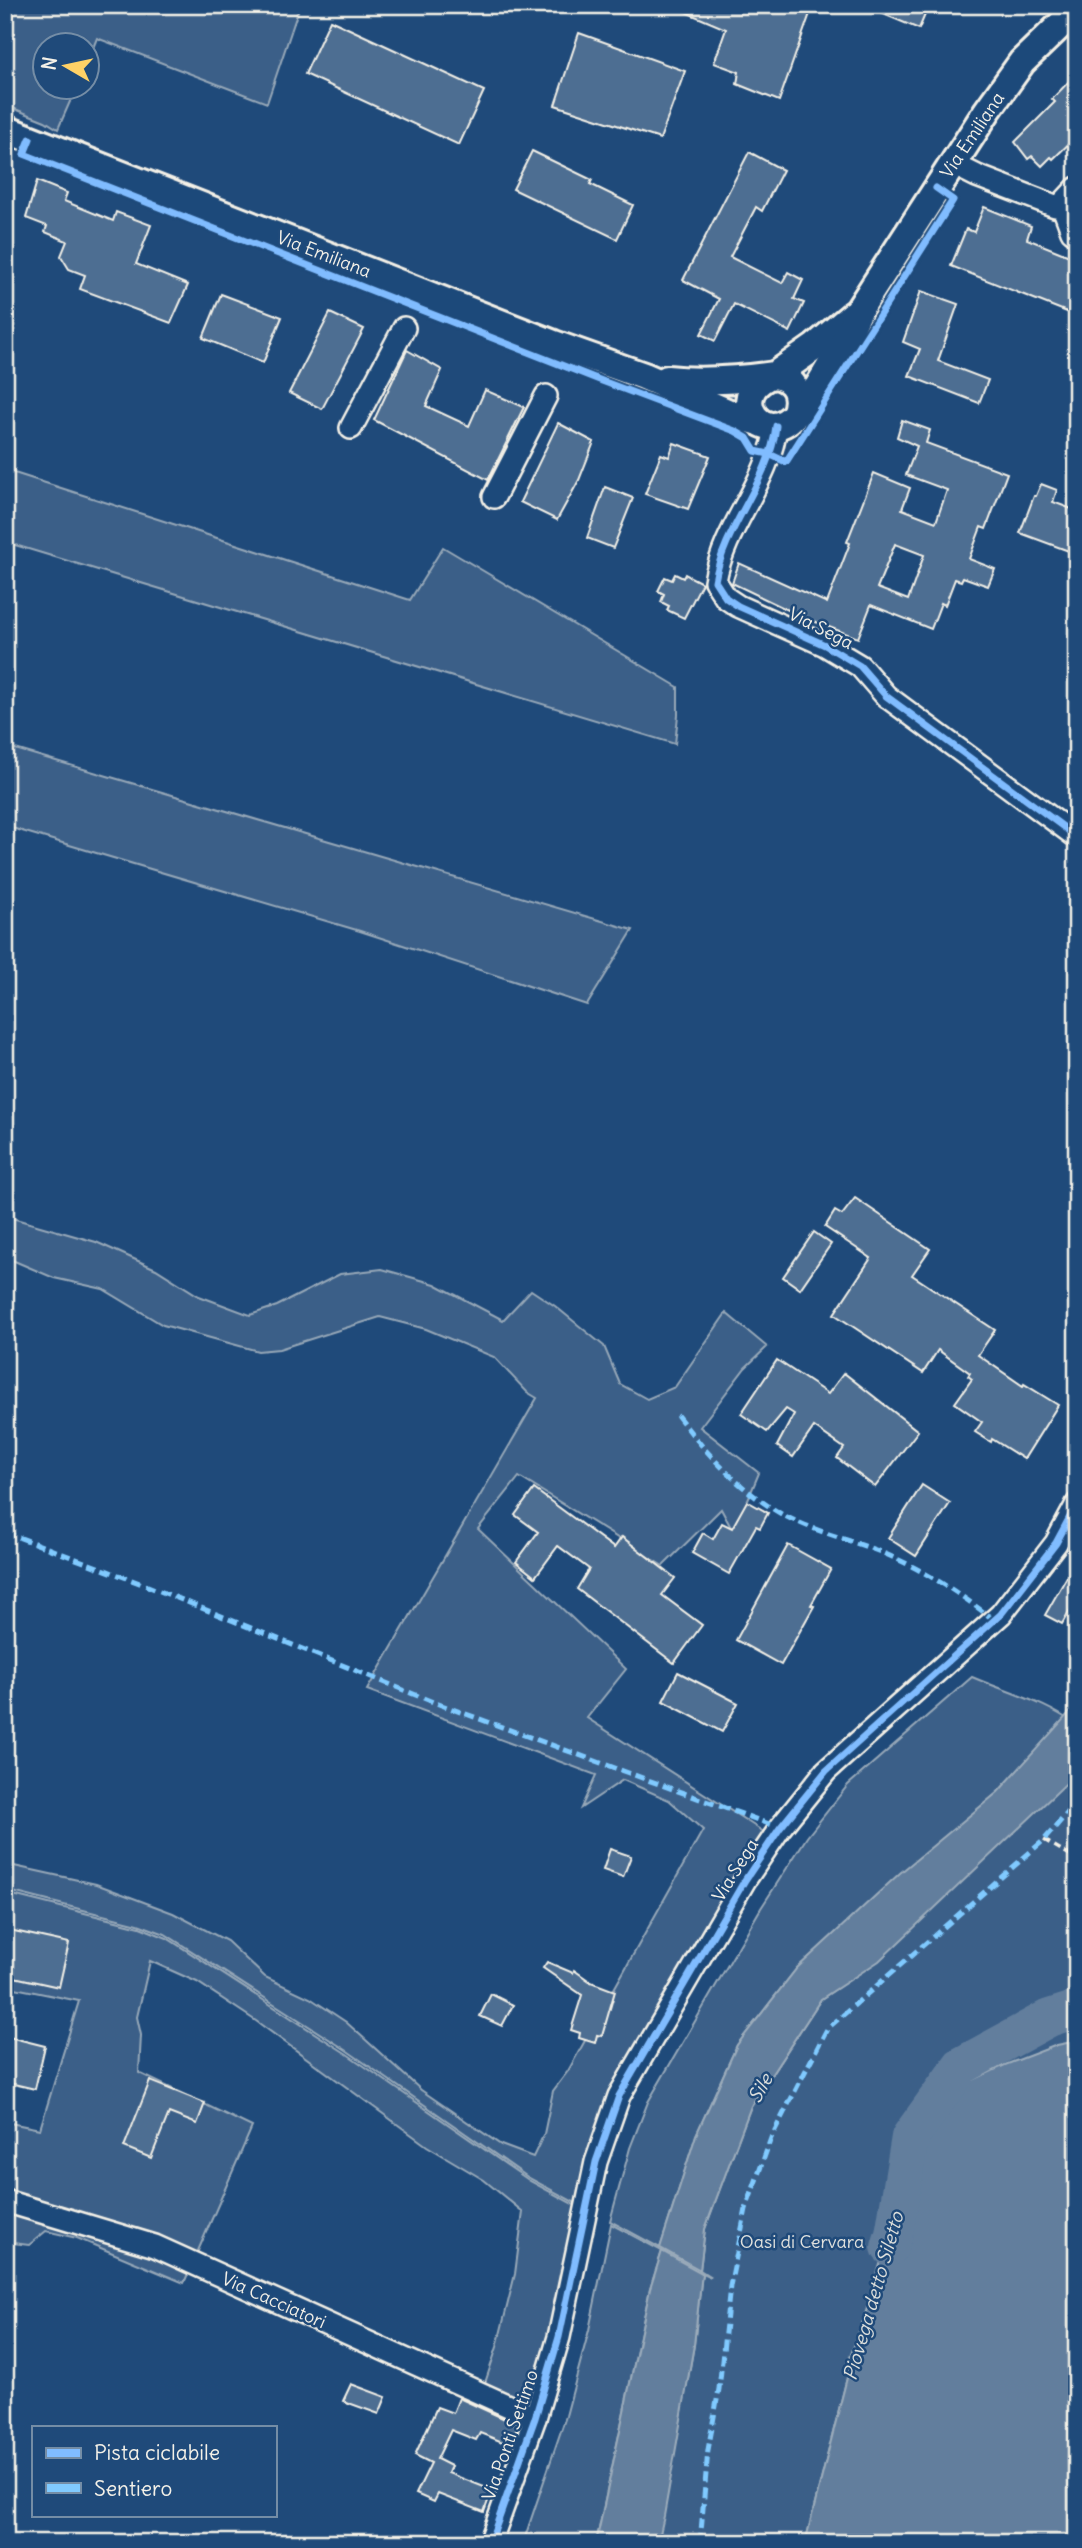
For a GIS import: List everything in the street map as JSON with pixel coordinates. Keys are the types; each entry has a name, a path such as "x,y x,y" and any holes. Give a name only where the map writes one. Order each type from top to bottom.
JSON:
{"main road":[{"name":"Via Emiliana","path":"7,134 644,376 736,416 777,421 818,387 842,347 860,308 1022,62 1077,9"},
{"name":"Via Emiliana","path":"777,421 751,411 750,394 759,381 815,347 860,308"},
{"name":"Via Emiliana","path":"644,376 693,382 734,381 771,376"},
{"path":"771,376 787,379 799,395 799,404 777,421"}],"street":[{"path":"953,164 1055,206 1070,196"},
{"path":"1070,196 1072,231 1077,234"},
{"path":"351,428 404,328"},
{"path":"494,497 546,396"},
{"name":"Via Sega","path":"777,421 769,454 718,561 715,581 726,598 825,645 859,666 886,696 1077,837"},
{"name":"Via Sega","path":"559,2337 596,2162 620,2096 745,1880 826,1770 1001,1614 1056,1543 1077,1504"},
{"name":"Via Cacciatori","path":"5,2201 155,2246 535,2418"},
{"name":"Via Ponti Settimo","path":"490,2543 535,2418 559,2337"}],"path":[{"path":"1044,1840 1077,1858"}],"green space":[{"path":"5,5 300,5 267,103 102,40 102,32 32,32 32,102 70,102 58,129 5,105"},
{"path":"5,470 410,600 443,547 678,687 675,744 5,542"},
{"path":"5,746 633,930 587,1005 360,931 5,826"},
{"path":"5,1216 96,1242 156,1269 199,1296 250,1315 277,1306 340,1274 382,1269 435,1284 503,1320 531,1290 604,1346 620,1384 647,1399 675,1387 726,1313 767,1347 745,1368 700,1427 759,1473 734,1533 721,1509 663,1566 519,1477 478,1529 626,1669 587,1718 770,1836 640,2050 581,2206 529,2178 346,2050 165,1934 138,1924 5,1890 5,1864 96,1884 173,1913 227,1941 265,1977 310,1998 346,2022 421,2090 501,2145 533,2157 544,2134 553,2091 568,2071 703,1830 669,1800 623,1780 581,1808 596,1775 367,1690 537,1398 527,1392 494,1357 426,1329 380,1317 279,1349 258,1351 163,1325 103,1289 54,1278 5,1257"},
{"path":"972,1677 1066,1718 998,1792 797,1968 737,2045 696,2135 660,2248 610,2221 630,2148 648,2102 761,1908 807,1837 848,1785"},
{"name":"Oasi di Cervara","path":"1077,1768 1077,2064 945,2111 905,2168 894,2234 849,2360 851,2362 805,2543 658,2543 694,2345 702,2273 711,2277 700,2270 705,2229 751,2106 821,1999 855,1976"},
{"path":"5,1893 140,1927 167,1938 347,2054 530,2181 582,2209 530,2425 498,2422 475,2413 497,2347 515,2274 523,2212 484,2180 427,2146 256,2021 197,1982 150,1961 137,2017 141,2035 139,2073 252,2127 184,2283 77,2238 46,2231 29,2245 5,2242 5,2122 40,2129 79,2001 5,1986 5,1958 13,1919 5,1917"},
{"path":"611,2224 662,2251 650,2289 596,2543 523,2543 566,2416 589,2330"}],"water":[{"name":"Sile","path":"1077,1704 1077,1773 879,1961 821,1999 751,2106 705,2229 700,2270 660,2248 696,2135 737,2045 797,1968 900,1873 998,1792"},
{"path":"1077,2041 1077,2543 805,2543 851,2362 901,2194 929,2122 962,2085 1057,2045"},
{"path":"662,2251 702,2273 694,2345 658,2543 596,2543 650,2289"}],"building":[{"path":"669,5 813,5 779,101 737,84 739,72 714,63 726,29"},
{"path":"862,5 929,5 919,29"},
{"path":"330,20 484,91 459,145 305,74"},
{"path":"579,33 685,71 660,139 555,105"},
{"path":"1077,73 1077,136 1042,166 1032,156 1028,159 1015,142 1055,102 1052,99"},
{"path":"532,151 592,180 590,184 633,205 617,239 513,189"},
{"path":"749,152 783,170 762,211 756,207 730,257 782,283 788,272 803,280 794,299 804,303 790,332 734,304 715,341 701,334 719,299 683,280"},
{"path":"37,181 67,193 64,201 113,221 116,212 151,225 136,264 188,285 171,323 80,289 85,275 69,269 61,256 67,241 45,232 47,226 26,218"},
{"path":"984,207 1031,226 1027,239 1077,259 1077,316 951,266 966,229 974,232"},
{"path":"921,291 958,304 938,361 988,380 979,403 909,376 920,349 903,342"},
{"path":"221,294 282,317 263,363 203,338"},
{"path":"330,313 364,329 322,409 289,393"},
{"path":"407,350 442,370 426,406 469,426 485,390 524,407 488,480 374,420"},
{"path":"902,420 930,430 926,443 1007,473 986,529 981,527 969,559 995,569 988,586 963,577 961,581 955,579 945,605 941,603 931,629 871,605 858,638 805,618 732,583 739,563 827,603 874,473 910,488 902,509 936,522 947,490 906,475 917,446 897,437","holes":["895,544 924,555 908,600 877,588"]},
{"path":"558,423 594,442 579,480 557,520 520,502"},
{"path":"674,443 710,456 688,509 645,494 661,454 669,457"},
{"path":"1041,484 1057,490 1053,502 1077,511 1077,554 1020,533"},
{"path":"605,487 633,498 613,548 587,538"},
{"path":"675,574 683,578 685,574 702,583 684,618 667,610 669,606 661,602 664,594 658,591 665,577 672,580"},
{"path":"855,1198 930,1249 912,1275 995,1330 978,1355 1023,1386 1024,1384 1058,1405 1024,1459 975,1432 982,1422 955,1403 972,1379 968,1376 970,1373 938,1350 923,1373 834,1314 871,1258 825,1227 835,1211 842,1215"},
{"path":"814,1232 831,1244 800,1289 783,1277"},
{"path":"777,1360 828,1394 844,1373 918,1431 875,1487 837,1458 844,1448 814,1427 793,1457 777,1446 794,1414 786,1409 767,1432 741,1414"},
{"path":"922,1485 950,1503 916,1556 888,1538"},
{"path":"534,1489 614,1548 622,1537 675,1578 662,1595 702,1625 674,1663 577,1589 589,1569 558,1546 535,1577 516,1562 538,1532 515,1515"},
{"path":"747,1501 768,1513 760,1528 756,1526 729,1574 692,1553 703,1533 713,1539 722,1523 732,1528"},
{"path":"788,1545 831,1569 781,1665 736,1640"},
{"path":"1077,1559 1077,1612 1071,1608 1062,1624 1045,1615"},
{"path":"678,1672 738,1703 722,1732 663,1701"},
{"path":"610,1849 631,1856 623,1877 603,1870"},
{"path":"5,1929 69,1943 59,1987 5,1975"},
{"path":"547,1962 573,1973 574,1970 591,1982 615,1991 602,2036 597,2035 595,2043 579,2038 580,2033 571,2030 582,1995 543,1968"},
{"path":"491,1994 513,2005 502,2026 480,2016"},
{"path":"5,2036 45,2046 35,2089 5,2082"},
{"path":"150,2081 205,2103 197,2124 169,2113 151,2158 124,2147"},
{"path":"351,2384 386,2397 379,2414 343,2401"},
{"path":"459,2398 518,2425 510,2445 480,2433 476,2440 451,2430 437,2459 451,2466 448,2473 492,2490 484,2512 438,2494 434,2502 416,2494 431,2463 415,2455 437,2407 453,2413"}],"waterway":[{"name":"Piovega detto Siletto","path":"890,2247 910,2137 961,2066 1049,2018 1077,2009"}],"marked path":[{"path":"677,1415 700,1444 739,1484 769,1506 798,1522 904,1562 944,1585 994,1620"},
{"path":"5,1532 145,1585 433,1702 780,1828"},
{"path":"700,2543 708,2450 719,2389 730,2286 746,2209 771,2138 827,2029 1044,1840 1077,1802"}],"cycle path":[{"path":"30,139 24,154 735,431 747,438 755,451 786,462 953,200 936,188"},
{"path":"776,426 765,466 727,541 720,561 715,581 726,598 825,645 860,666 886,696 1077,837"},
{"path":"490,2543 535,2418 559,2337 596,2162 619,2096 745,1880 780,1828 826,1771 1001,1614 1056,1543 1077,1504"}]}
